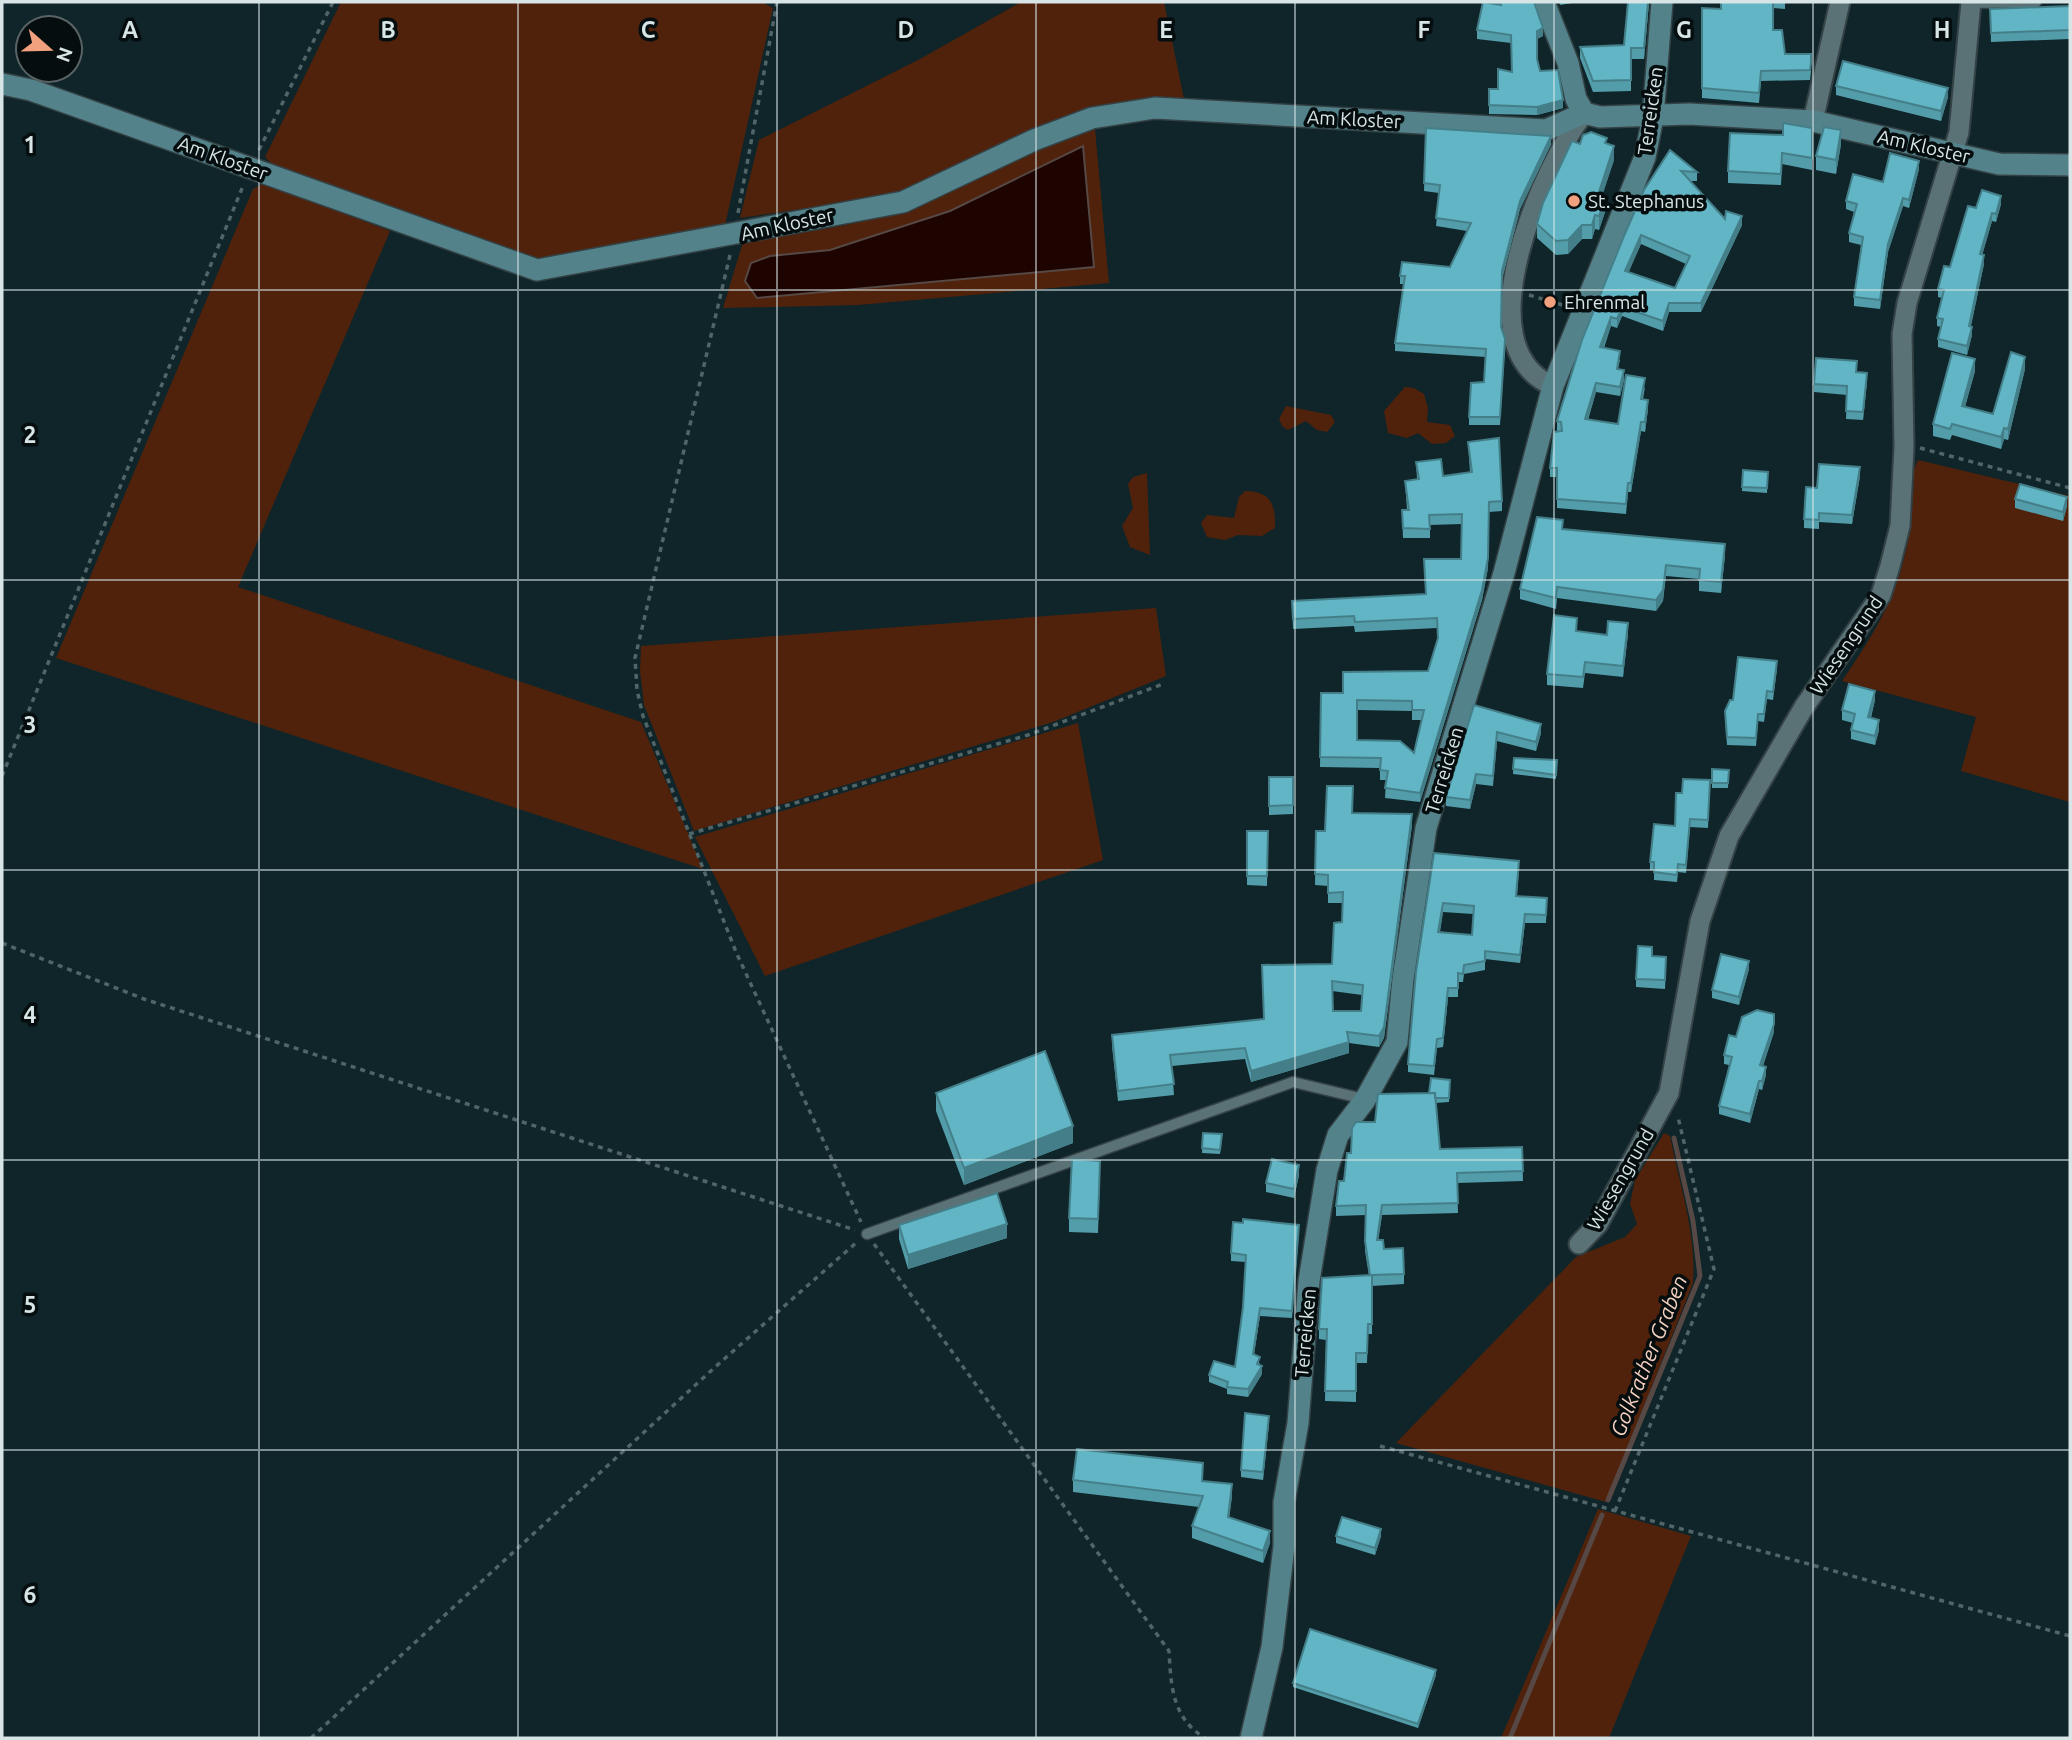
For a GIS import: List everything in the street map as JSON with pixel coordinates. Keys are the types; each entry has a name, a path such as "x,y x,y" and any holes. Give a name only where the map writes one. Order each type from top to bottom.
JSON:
{"main road":[{"path":"1544,2 1568,63 1576,99 1584,113"},
{"name":"Terreicken","path":"1251,1738 1272,1647 1284,1546 1284,1502 1298,1423 1310,1281 1327,1170 1338,1135 1365,1100 1397,1042 1403,979 1426,828 1504,573 1553,386 1645,157 1653,117 1662,2"},
{"name":"Am Kloster","path":"2,84 31,90 537,270 903,202 1034,140 1092,118 1155,108 1546,130 1584,113 1600,117 1689,114 1813,121 2000,164 2070,165"}],"street":[{"path":"1813,121 1840,2"},
{"name":"Wiesengrund","path":"1580,1244 1598,1224 1669,1093 1700,921 1730,836 1804,707 1881,595 1900,526 1904,447 1902,334 1905,314 1959,132 1971,3"},
{"path":"1553,386 1540,381 1522,362 1514,334 1513,290 1518,259 1530,217 1553,159 1584,113"}],"lane":[{"path":"1971,3 2036,2"},
{"path":"867,1234 1293,1082 1365,1100"}],"path":[{"path":"2,776 250,168 333,2"},
{"path":"775,2 734,235 635,658 637,690 643,716 736,952 867,1234 1169,1651 1176,1710 1194,1731 1205,1738"},
{"path":"1513,290 1581,311"},
{"path":"1904,447 1921,448 2070,488"},
{"path":"689,834 1028,735 1163,684"},
{"path":"2,943 144,999 867,1234"},
{"path":"1615,1511 1714,1269 1680,1122 1669,1093"},
{"path":"311,1738 714,1368 867,1234"},
{"path":"1380,1446 2070,1636"}],"shaded area":[{"path":"341,2 762,2 773,8 724,230 529,261 273,165 265,157"},
{"path":"1021,2 1164,2 1184,99 1131,103 898,195 740,218 759,140 920,59"},
{"path":"1095,129 1109,283 858,305 723,308 743,242 833,227 900,211 944,194 1051,144"},
{"path":"1083,146 1094,267 757,298 745,281 751,263 770,256 830,250 950,211"},
{"path":"264,183 390,231 238,587 641,722 703,869 56,658 253,189"},
{"path":"1405,387 1414,388 1424,394 1428,408 1427,422 1450,425 1455,436 1446,443 1432,444 1418,433 1407,438 1388,433 1384,411"},
{"path":"1286,406 1331,415 1335,422 1327,432 1317,430 1306,421 1288,430 1282,426 1279,419"},
{"path":"1918,460 2070,496 2070,802 1961,771 1976,717 1842,681 1875,629 1897,582 1909,531 1914,469"},
{"path":"1147,473 1150,555 1130,547 1122,526 1133,508 1128,484 1133,477"},
{"path":"1245,491 1260,493 1270,500 1275,528 1262,536 1238,535 1225,540 1207,537 1201,523 1207,515 1234,518 1239,497"},
{"path":"1156,608 1166,676 1053,722 694,831 644,705 640,671 641,646"},
{"path":"1078,723 1103,860 765,976 695,837"},
{"path":"1664,1133 1670,1136 1686,1209 1694,1265 1693,1283 1606,1502 1396,1443 1576,1257 1625,1237 1637,1224 1630,1204 1635,1180"},
{"path":"1598,1509 1691,1536 1609,1738 1501,1738"}],"building":[{"path":"1483,2 1501,5 1500,2 1534,2 1543,28 1537,31 1540,71 1558,70 1563,100 1537,107 1489,105 1489,89 1498,89 1498,69 1512,72 1511,35 1477,30"},
{"path":"1628,2 1648,2 1644,48 1631,48 1631,80 1593,81 1580,47 1624,45"},
{"path":"1721,2 1773,2 1773,30 1782,30 1785,54 1811,54 1810,70 1761,71 1759,93 1702,88 1702,8 1721,9"},
{"path":"2070,6 2070,30 1991,33 1990,9"},
{"path":"1843,61 1948,88 1941,111 1836,86"},
{"path":"1783,123 1812,128 1812,158 1782,153 1781,174 1728,171 1730,133 1783,135"},
{"path":"1824,127 1841,130 1836,160 1816,156"},
{"path":"1426,128 1551,136 1520,201 1502,271 1501,327 1505,339 1500,417 1469,417 1471,383 1484,382 1486,349 1395,343 1405,276 1400,276 1402,262 1450,267 1471,223 1436,218 1440,185 1424,183"},
{"name":"St. Stephanus","path":"1591,132 1607,138 1605,143 1614,146 1599,192 1605,198 1599,216 1595,215 1592,225 1582,225 1568,240 1556,241 1537,224 1543,203 1572,141 1580,144 1583,135"},
{"path":"1670,150 1697,172 1681,171 1725,219 1726,211 1742,216 1701,303 1669,303 1663,321 1622,307 1617,319 1611,317 1600,347 1620,351 1617,369 1624,370 1620,387 1596,383 1585,419 1618,424 1626,375 1645,378 1641,399 1648,400 1645,422 1641,422 1626,504 1557,499 1557,468 1550,468 1554,432 1562,431 1561,422 1557,421 1582,340 1644,190","holes":["1641,235 1690,256 1675,288 1625,271"]},
{"path":"1890,153 1919,161 1909,200 1903,198 1888,244 1880,300 1854,297 1863,237 1849,233 1857,204 1846,201 1853,174 1883,182"},
{"path":"1982,190 2001,196 1996,214 1992,213 1980,254 1984,255 1967,346 1938,339 1943,319 1937,318 1944,290 1938,289 1944,266 1950,267 1968,206 1976,208"},
{"path":"2011,352 2025,357 2008,429 2004,428 2001,437 1952,424 1950,429 1933,424 1952,353 1975,359 1962,406 1993,414"},
{"path":"1816,358 1857,361 1856,372 1867,373 1863,412 1846,411 1847,386 1814,384"},
{"path":"1499,438 1502,501 1489,502 1488,558 1482,590 1420,793 1385,788 1388,771 1380,770 1381,758 1320,757 1321,693 1343,693 1343,672 1428,671 1438,638 1437,618 1355,622 1354,616 1293,619 1292,601 1426,594 1424,559 1461,559 1462,514 1429,515 1430,529 1403,528 1402,510 1409,510 1405,481 1419,479 1416,462 1441,459 1443,476 1472,472 1468,442","holes":["1357,700 1412,701 1412,710 1424,710 1414,753 1400,741 1357,740"]},
{"path":"1819,464 1860,467 1852,515 1819,513 1819,520 1804,519 1806,487 1817,488"},
{"path":"1743,470 1768,472 1767,488 1742,487"},
{"path":"2020,484 2067,497 2063,512 2015,499"},
{"path":"1537,517 1563,520 1562,529 1725,544 1721,582 1699,580 1700,569 1666,565 1663,590 1656,600 1557,587 1556,598 1520,589"},
{"path":"1554,615 1577,618 1576,631 1607,635 1608,621 1628,623 1623,666 1585,662 1583,677 1547,674"},
{"path":"1738,657 1777,661 1773,692 1767,691 1764,714 1758,714 1756,738 1727,737 1725,711 1730,700 1733,700"},
{"path":"1849,684 1875,691 1868,717 1879,720 1875,736 1851,730 1855,714 1842,710"},
{"path":"1474,705 1541,724 1536,742 1497,732 1493,776 1476,774 1470,800 1446,797"},
{"path":"1514,758 1557,760 1556,775 1513,769"},
{"path":"1712,769 1729,770 1728,783 1712,783"},
{"path":"1269,777 1293,777 1293,805 1269,806"},
{"path":"1683,779 1710,780 1708,820 1690,819 1686,865 1678,864 1677,875 1654,872 1654,862 1650,862 1654,824 1675,826 1676,793 1682,793"},
{"path":"1327,786 1353,786 1352,813 1412,814 1384,1027 1379,1036 1347,1032 1349,1042 1251,1071 1245,1048 1170,1055 1174,1084 1118,1091 1112,1035 1264,1019 1262,965 1332,964 1334,923 1342,922 1343,892 1328,893 1328,875 1315,874 1316,831 1325,831","holes":["1332,981 1363,985 1361,1011 1333,1011"]},
{"path":"1247,831 1268,831 1267,876 1247,876"},
{"path":"1434,853 1519,861 1516,896 1547,898 1546,915 1525,914 1520,955 1485,951 1485,961 1464,965 1463,974 1458,973 1458,988 1448,988 1443,1038 1437,1039 1434,1066 1408,1064 1416,972","holes":["1443,903 1474,906 1472,935 1438,932"]},
{"path":"1638,946 1652,947 1652,956 1666,957 1665,980 1636,979"},
{"path":"1721,954 1749,961 1739,997 1712,990"},
{"path":"1757,1010 1774,1014 1774,1024 1760,1065 1766,1067 1762,1081 1759,1081 1750,1114 1719,1106 1732,1057 1724,1055 1729,1035 1736,1037 1742,1017"},
{"path":"1045,1051 1073,1126 964,1168 936,1093"},
{"path":"1431,1078 1450,1080 1449,1098 1435,1098 1435,1093 1429,1093"},
{"path":"1435,1093 1440,1149 1522,1147 1523,1171 1457,1173 1458,1203 1382,1205 1377,1240 1383,1240 1384,1249 1403,1248 1404,1274 1372,1275 1372,1324 1368,1324 1367,1353 1356,1353 1356,1391 1325,1391 1327,1329 1319,1329 1322,1278 1370,1275 1365,1241 1366,1205 1336,1206 1339,1181 1344,1181 1347,1153 1351,1153 1352,1128 1356,1122 1375,1122 1378,1094"},
{"path":"1203,1133 1222,1134 1220,1150 1202,1148"},
{"path":"1072,1159 1100,1161 1098,1219 1069,1218"},
{"path":"1272,1159 1299,1165 1294,1189 1266,1183"},
{"path":"997,1193 1007,1224 908,1255 899,1225"},
{"path":"1243,1219 1299,1225 1292,1311 1260,1308 1253,1354 1260,1357 1257,1364 1262,1366 1248,1389 1227,1387 1228,1382 1209,1375 1214,1361 1235,1367 1246,1255 1231,1253 1233,1222 1243,1223"},
{"path":"1245,1413 1269,1416 1263,1472 1241,1470"},
{"path":"1077,1449 1203,1463 1202,1481 1232,1484 1228,1517 1270,1531 1263,1551 1192,1526 1203,1496 1073,1480"},
{"path":"1342,1517 1381,1529 1375,1548 1336,1536"},
{"path":"1310,1629 1436,1670 1418,1724 1293,1683"}],"waterway":[{"name":"Golkrather Graben","path":"1608,1500 1700,1276 1693,1221 1674,1138"},
{"name":"Golkrather Graben","path":"1510,1738 1602,1515"}],"place":[{"name":"St. Stephanus","path":"1574,201"},
{"name":"Ehrenmal","path":"1550,302"}]}
